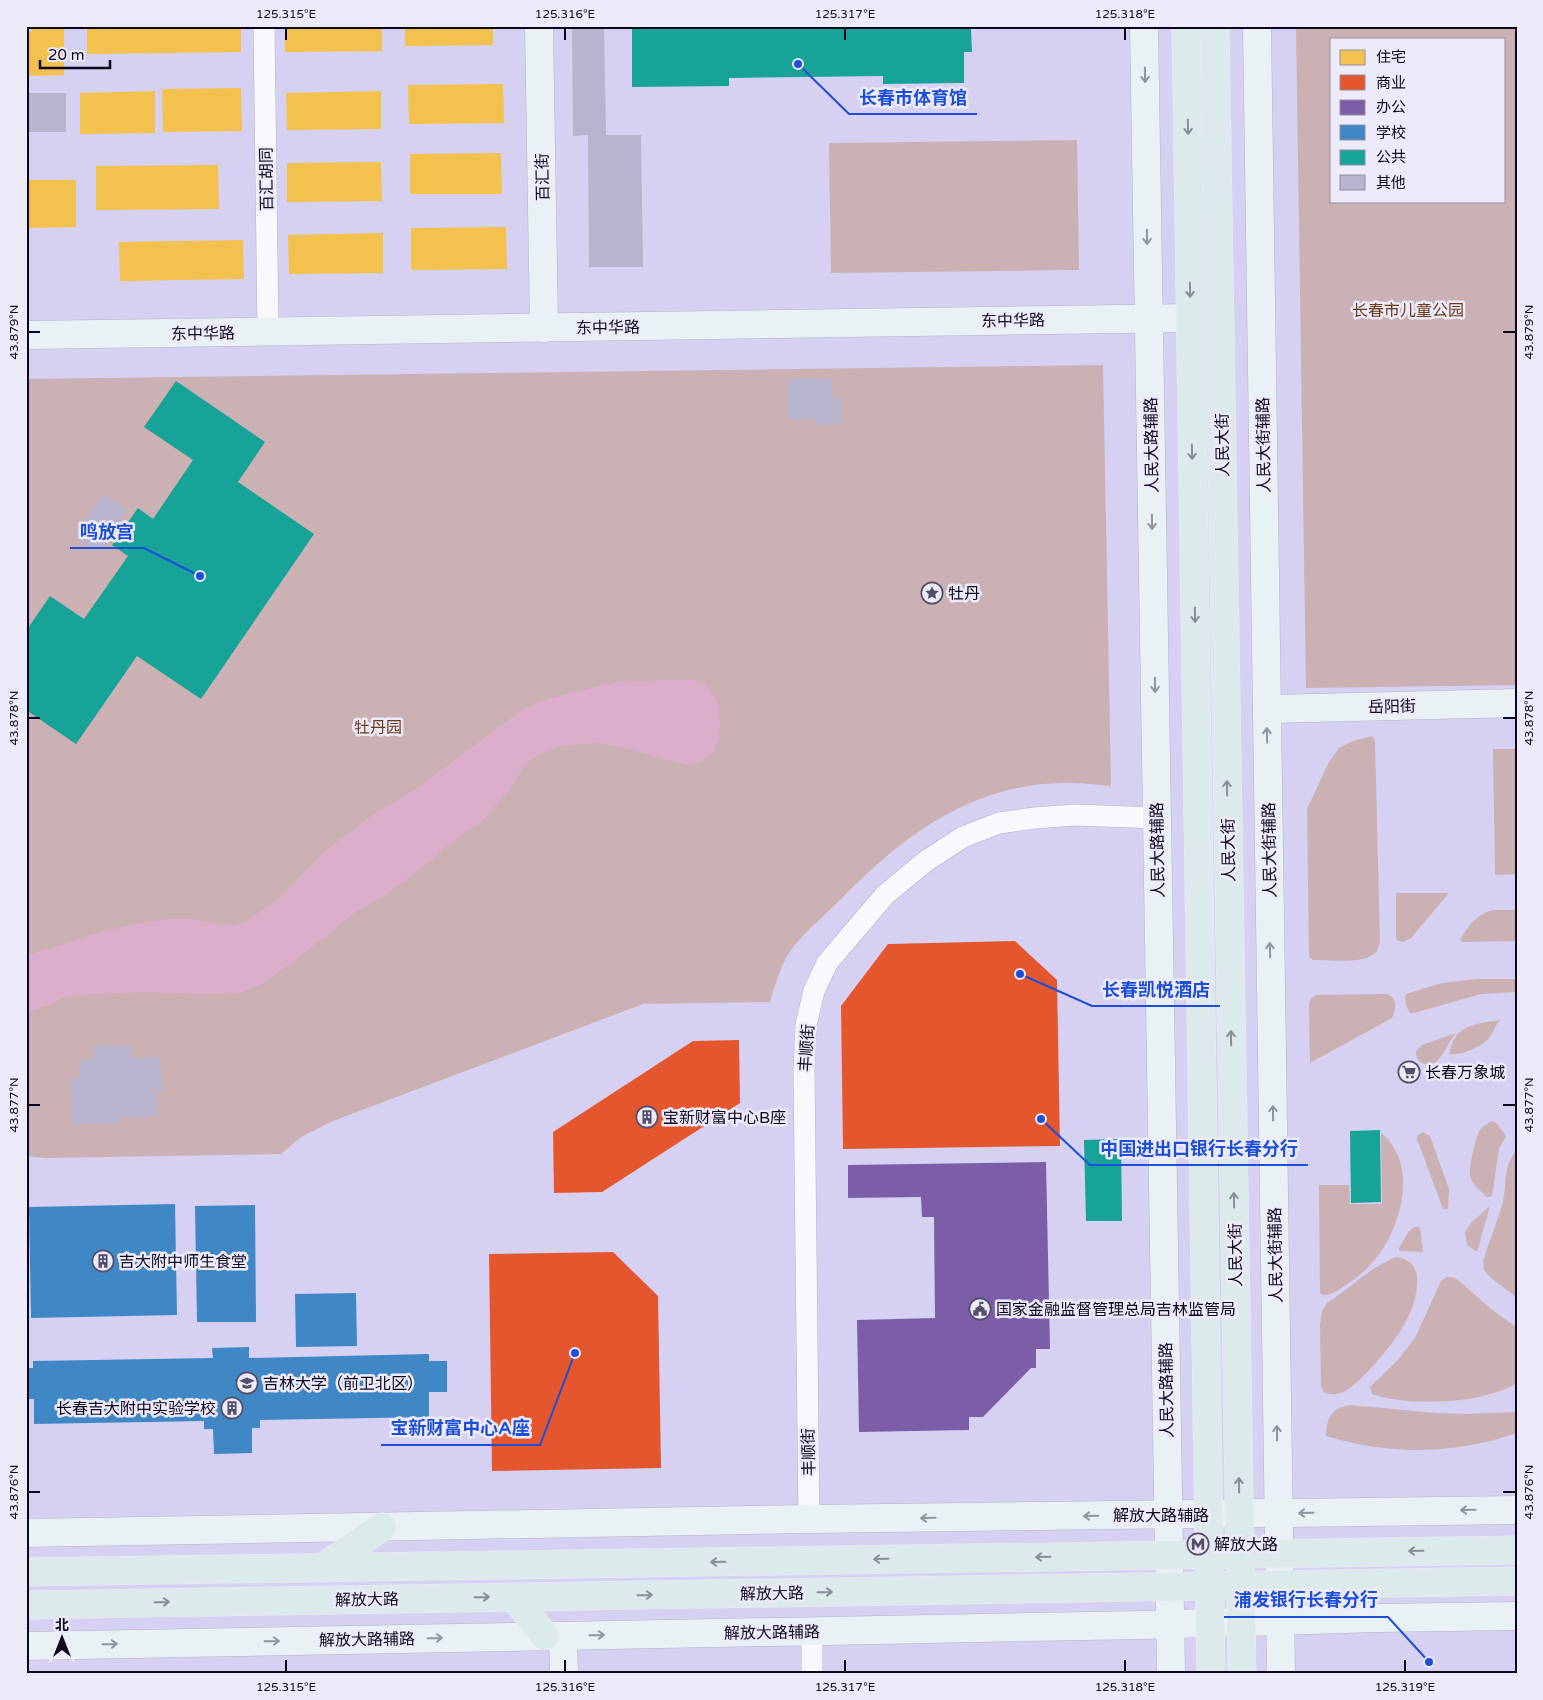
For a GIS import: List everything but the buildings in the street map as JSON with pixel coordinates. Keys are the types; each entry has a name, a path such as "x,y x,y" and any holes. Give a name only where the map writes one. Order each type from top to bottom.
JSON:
{"main road":[{"name":"人民大街","path":"1186,26 1211,1674"},
{"name":"人民大街","path":"1215,26 1242,1674"},
{"path":"322,1568 382,1526"},
{"name":"解放大路","path":"26,1572 1517,1550"},
{"name":"解放大路","path":"26,1605 1517,1581"},
{"path":"514,1597 554,1636"}],"street":[{"name":"百汇胡同","path":"264,26 268,332"},
{"name":"百汇街","path":"539,26 544,328"},
{"name":"人民大路辅路","path":"1144,26 1171,1674"},
{"name":"人民大街辅路","path":"1257,26 1281,1674"},
{"name":"东中华路","path":"26,335 1190,318"},
{"name":"岳阳街","path":"1267,709 1517,703"},
{"name":"丰顺街","path":"809,1519 804,1070 806,1025 814,991 827,963 885,895 926,861 963,837 1000,824 1034,818 1075,815 1157,818"},
{"name":"解放大路辅路","path":"26,1533 809,1519 1517,1510"},
{"name":"解放大路辅路","path":"26,1646 1517,1616"},
{"path":"812,1631 812,1674"},
{"path":"554,1636 564,1674"}],"green space":[{"name":"长春市儿童公园","path":"1296,26 1517,26 1517,685 1306,688"},
{"path":"1077,140 1079,270 831,273 829,143"},
{"name":"牡丹园","path":"1103,365 1111,786 1067,783 1028,786 997,793 968,804 914,835 865,875 799,940 789,952 782,966 770,1002 643,1004 333,1121 301,1137 281,1154 45,1158 26,1156 26,379"},
{"path":"1372,736 1375,741 1380,943 1377,951 1365,958 1347,961 1313,960 1309,957 1307,809 1329,762 1339,748 1353,741"},
{"path":"1493,749 1517,749 1517,874 1495,875"},
{"path":"1396,893 1449,893 1411,938 1403,942 1396,939"},
{"path":"1494,910 1517,910 1517,941 1462,942 1460,940 1478,917"},
{"path":"1477,979 1517,979 1517,992 1481,994 1414,1013 1410,1013 1407,1008 1406,994 1442,983"},
{"path":"1387,994 1394,1001 1395,1008 1392,1018 1310,1063 1309,1003 1312,998 1316,995"},
{"path":"1500,1020 1489,1038 1481,1045 1465,1052 1449,1054 1456,1036 1460,1032 1476,1024"},
{"path":"1456,1033 1443,1054 1434,1063 1430,1065 1419,1061 1416,1051 1422,1045"},
{"path":"1492,1121 1497,1124 1506,1136 1499,1149 1492,1196 1487,1197 1473,1182 1470,1172 1478,1134 1482,1127"},
{"path":"1422,1132 1430,1136 1449,1189 1448,1209 1443,1209 1417,1139 1417,1136"},
{"path":"1381,1133 1392,1145 1401,1167 1402,1197 1394,1228 1379,1254 1365,1271 1337,1291 1328,1295 1322,1295 1320,1292 1319,1185 1349,1185 1350,1204 1382,1204"},
{"path":"1517,1150 1517,1298 1490,1277 1484,1270 1483,1261 1503,1202 1507,1168"},
{"path":"1490,1206 1477,1252 1467,1245 1465,1232 1471,1223"},
{"path":"1414,1227 1420,1228 1423,1252 1399,1251 1409,1231"},
{"path":"1397,1257 1411,1263 1417,1277 1417,1290 1414,1302 1404,1325 1382,1356 1353,1386 1337,1394 1323,1392 1321,1386 1320,1324 1322,1311 1327,1303 1378,1266"},
{"path":"1447,1277 1458,1280 1491,1309 1517,1328 1517,1383 1503,1390 1485,1395 1446,1401 1405,1401 1372,1394 1370,1387 1397,1361 1415,1338 1441,1281"},
{"path":"1351,1405 1436,1413 1517,1412 1517,1433 1469,1445 1421,1450 1374,1447 1326,1436 1331,1414 1339,1408"}],"shaded area":[{"path":"691,680 704,683 717,700 720,721 719,738 714,752 700,762 686,765 634,750 599,743 565,745 544,752 526,763 510,789 481,822 461,835 431,861 381,898 357,911 298,958 260,985 239,993 145,992 89,994 61,998 47,1006 29,1011 26,1010 26,956 101,932 141,923 170,919 192,919 232,926 245,922 281,897 325,851 347,834 371,816 417,788 525,708 551,698 618,682"}],"place":[{"name":"长春市体育馆","path":"798,64"},
{"name":"鸣放宫","path":"200,576"},
{"name":"牡丹","path":"932,593"},
{"name":"长春凯悦酒店","path":"1020,974"},
{"name":"长春万象城","path":"1409,1072"},
{"name":"宝新财富中心B座","path":"647,1117"},
{"name":"中国进出口银行长春分行","path":"1041,1119"},
{"name":"吉大附中师生食堂","path":"103,1261"},
{"name":"国家金融监督管理总局吉林监管局","path":"980,1309"},
{"name":"宝新财富中心A座","path":"575,1353"},
{"name":"吉林大学（前卫北区）","path":"247,1383"},
{"name":"长春吉大附中实验学校","path":"232,1408"},
{"name":"解放大路","path":"1198,1544"},
{"name":"浦发银行长春分行","path":"1429,1662"}]}
